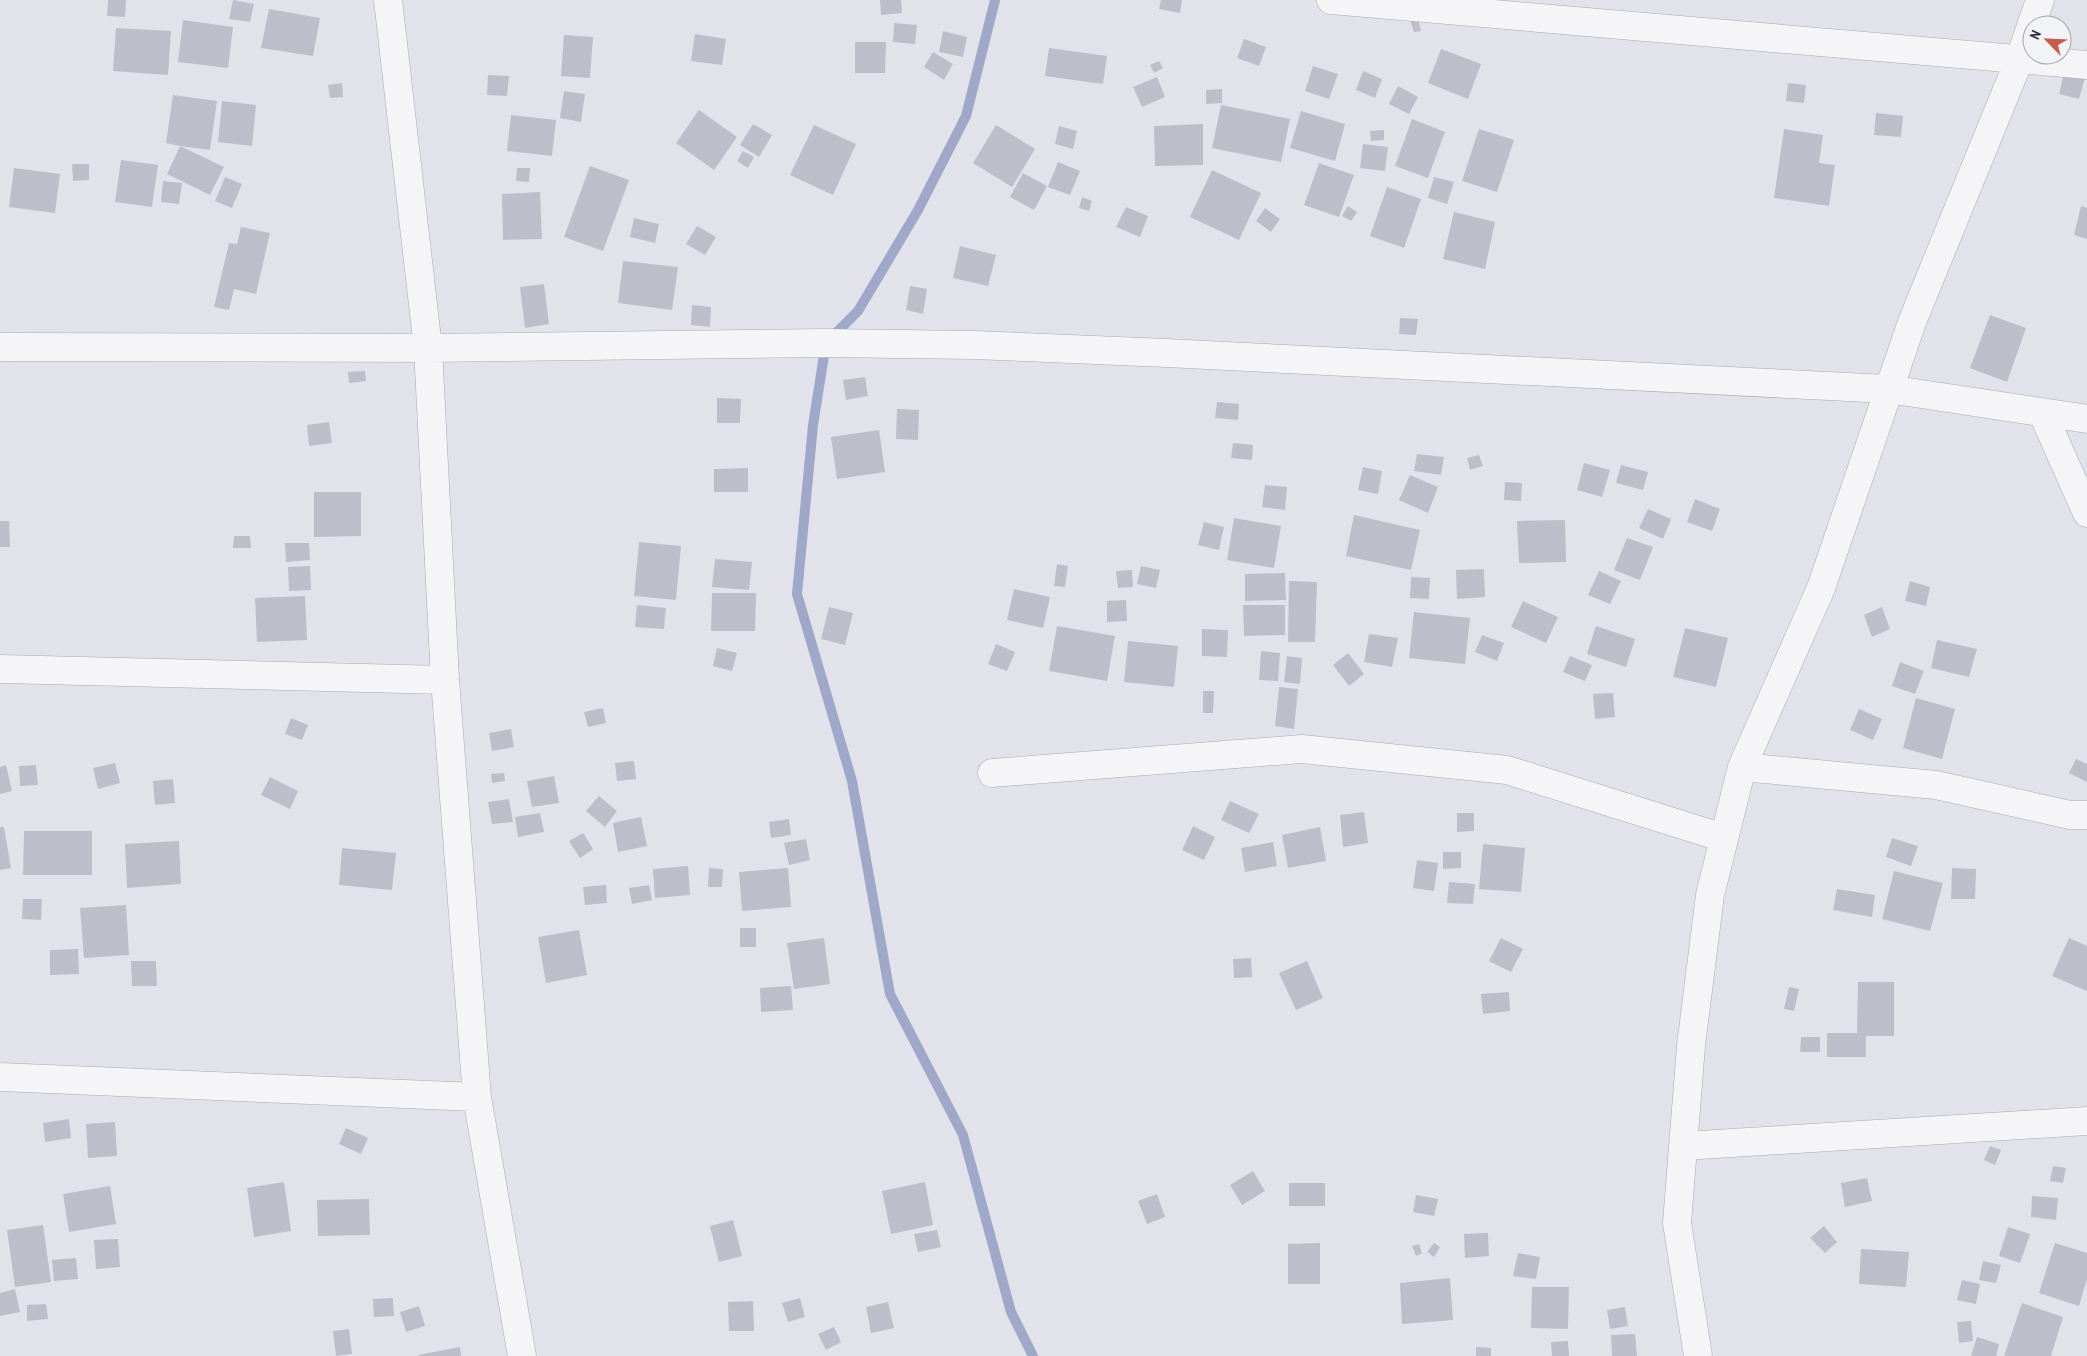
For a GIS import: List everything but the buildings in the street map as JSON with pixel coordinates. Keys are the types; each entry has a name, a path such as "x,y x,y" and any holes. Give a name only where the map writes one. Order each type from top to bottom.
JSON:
{"street":[{"path":"388,0 428,348 445,680 477,1097 522,1356"},
{"path":"1331,0 2087,65"},
{"path":"1698,1356 1677,1223 1691,1046 1710,895 1724,838 1742,767 1821,588 1912,322 2020,58 2040,0"},
{"path":"0,347 428,348 826,343 974,345 1888,389 2087,419"},
{"path":"2042,412 2087,512"},
{"path":"0,669 445,680"},
{"path":"992,773 1302,749 1507,770 1724,838"},
{"path":"1742,767 1936,785 2070,815 2087,814"},
{"path":"0,1077 477,1097"},
{"path":"1683,1146 2087,1121"}],"waterway":[{"path":"995,0 966,116 918,210 858,311 826,343 813,425 797,594 852,781 890,994 963,1135 1011,1312 1033,1356"}]}
